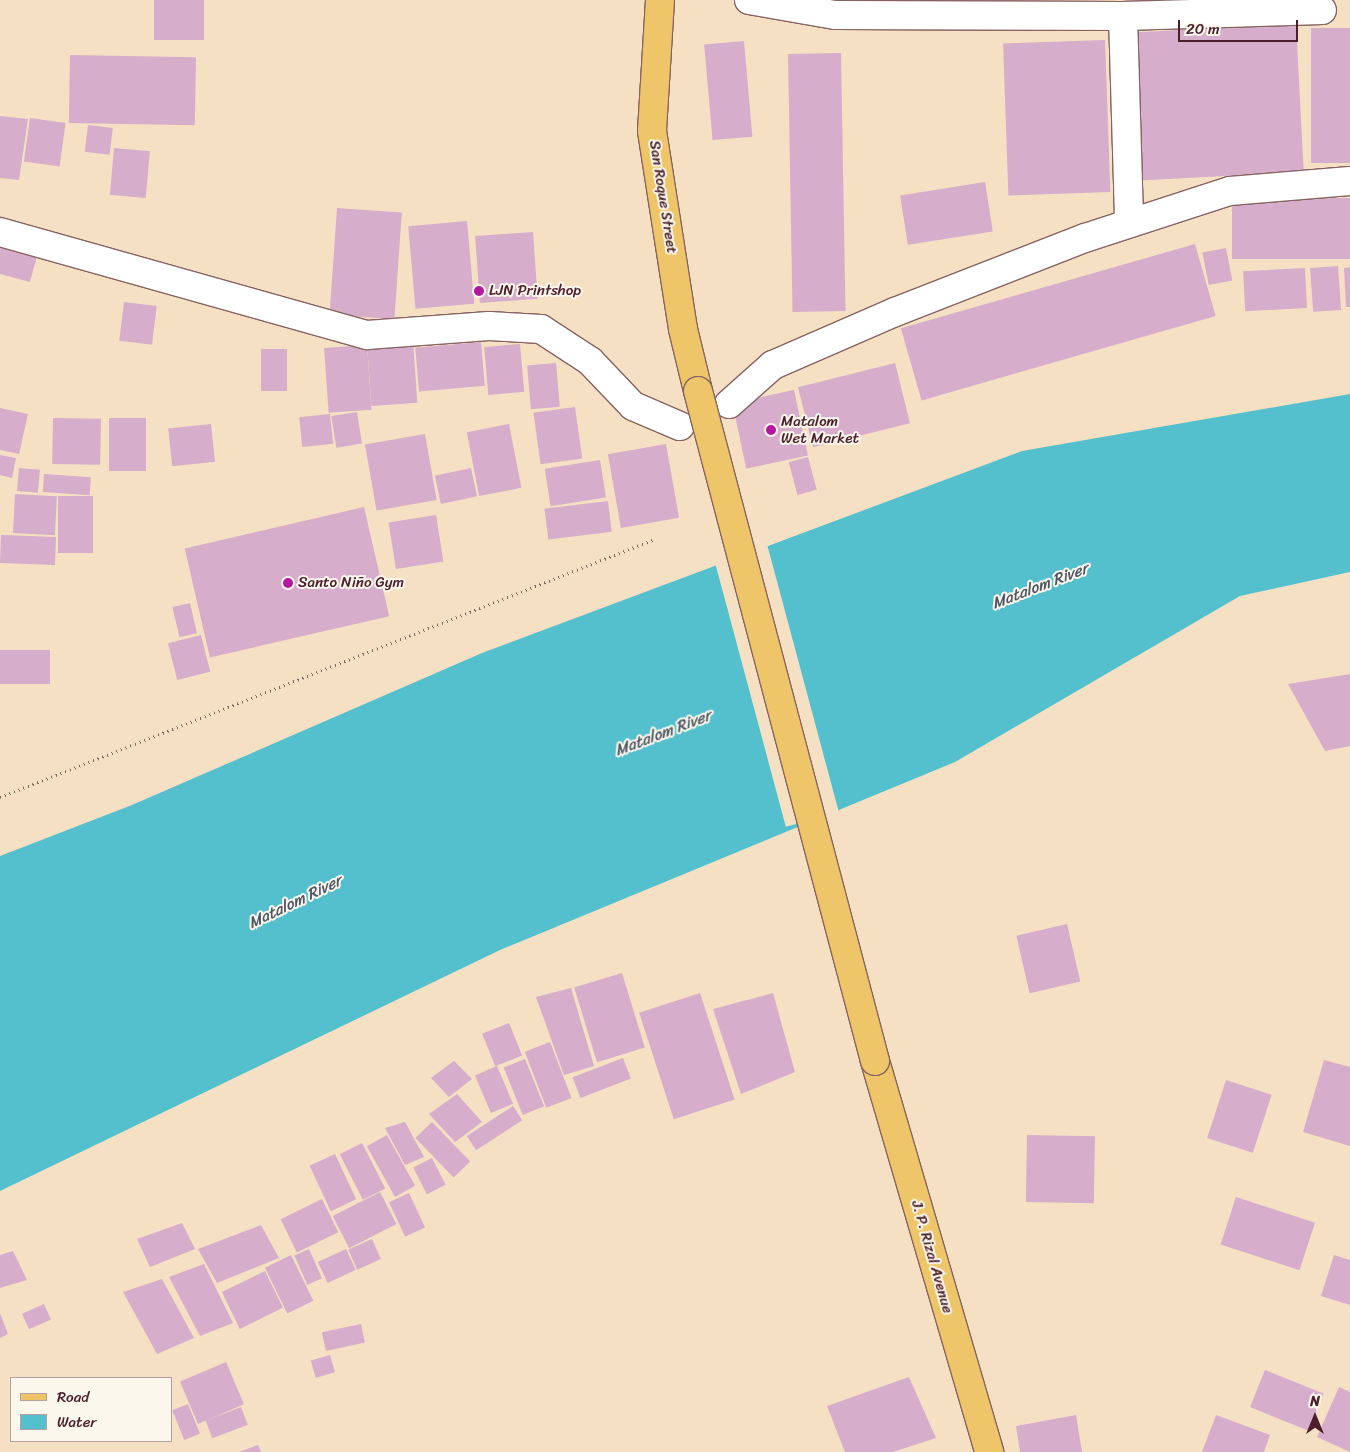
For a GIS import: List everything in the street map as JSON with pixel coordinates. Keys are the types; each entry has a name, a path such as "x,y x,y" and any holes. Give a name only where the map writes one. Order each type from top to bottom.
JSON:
{"main road":[{"name":"San Roque Street","path":"660,0 652,131 683,329 875,1061"},
{"name":"J. P. Rizal Avenue","path":"875,1061 989,1452"}],"street":[{"path":"749,0 835,15 1123,16 1322,10"},
{"path":"1123,16 1129,223"},
{"path":"729,404 774,364 895,312 1086,238 1230,191 1350,181"},
{"path":"0,232 367,335 489,326 541,329 590,361 632,406 680,426"}],"path":[{"path":"0,797 655,539"}],"water":[{"name":"Matalom River","path":"1350,394 1350,572 1240,596 955,762 500,950 0,1191 0,856 132,805 482,653 1022,451"}],"pier":[{"path":"767,544 839,813 786,827 714,558"}],"building":[{"path":"154,0 204,0 204,40 154,40"},
{"path":"1296,24 1304,172 1140,180 1132,33"},
{"path":"1311,28 1350,28 1350,163 1311,163"},
{"path":"1105,40 1110,192 1008,195 1003,44"},
{"path":"744,41 752,137 713,140 704,44"},
{"path":"841,53 846,311 793,312 788,54"},
{"path":"70,55 196,57 195,125 69,123"},
{"path":"0,116 28,119 19,180 0,178"},
{"path":"30,118 66,123 60,167 24,162"},
{"path":"88,125 113,128 110,155 85,152"},
{"path":"114,148 150,151 146,198 110,195"},
{"path":"985,182 993,231 908,245 900,195"},
{"path":"1232,198 1350,198 1350,259 1232,259"},
{"path":"337,208 402,213 394,319 330,315"},
{"path":"467,221 474,304 415,309 408,226"},
{"path":"533,232 538,299 480,303 475,236"},
{"path":"0,242 38,252 30,282 0,274"},
{"path":"1195,244 1216,316 922,400 901,328"},
{"path":"1226,248 1232,280 1209,285 1202,253"},
{"path":"1338,266 1341,310 1313,312 1310,268"},
{"path":"1350,267 1350,307 1346,307 1344,268"},
{"path":"1305,268 1307,308 1245,311 1243,271"},
{"path":"124,302 157,306 152,345 119,341"},
{"path":"413,341 417,403 371,406 367,344"},
{"path":"481,342 485,386 419,392 415,348"},
{"path":"520,344 524,392 488,395 484,347"},
{"path":"367,345 372,410 329,413 324,348"},
{"path":"261,349 287,349 287,391 261,391"},
{"path":"556,363 560,407 531,409 527,366"},
{"path":"895,363 910,423 813,447 798,387"},
{"name":"Matalom Wet Market","path":"794,390 808,456 746,469 732,403"},
{"path":"575,407 582,458 541,464 533,413"},
{"path":"0,408 28,414 19,454 0,450"},
{"path":"357,412 362,444 336,448 331,416"},
{"path":"330,414 333,444 302,447 299,417"},
{"path":"53,418 101,419 100,465 52,464"},
{"path":"109,418 146,418 146,471 109,471"},
{"path":"211,424 215,462 172,466 168,428"},
{"path":"509,424 521,488 479,496 467,432"},
{"path":"425,434 437,500 377,511 365,445"},
{"path":"666,444 679,518 621,528 608,454"},
{"path":"0,455 16,458 12,478 0,475"},
{"path":"808,457 817,490 797,495 789,462"},
{"path":"600,460 606,498 551,506 545,469"},
{"path":"19,468 40,470 38,493 17,491"},
{"path":"471,468 477,496 441,504 435,476"},
{"path":"44,474 91,477 90,495 43,492"},
{"path":"15,494 57,496 55,535 13,533"},
{"path":"58,496 93,496 93,553 58,553"},
{"path":"608,501 612,532 548,540 544,509"},
{"name":"Santo Niño Gym","path":"364,507 389,616 210,658 185,548"},
{"path":"436,515 443,561 396,569 389,523"},
{"path":"1,535 56,537 55,565 0,563"},
{"path":"190,603 197,633 179,637 172,607"},
{"path":"201,635 210,672 177,680 168,643"},
{"path":"0,650 50,650 50,684 0,684"},
{"path":"1350,674 1350,746 1325,751 1288,684"},
{"path":"1067,924 1080,981 1030,993 1016,936"},
{"path":"622,973 645,1048 597,1062 574,988"},
{"path":"571,988 594,1066 564,1075 536,997"},
{"path":"700,993 735,1100 674,1119 639,1013"},
{"path":"773,993 795,1072 741,1094 713,1009"},
{"path":"509,1023 522,1055 495,1066 482,1034"},
{"path":"550,1042 572,1098 546,1108 525,1052"},
{"path":"623,1058 631,1079 580,1098 573,1077"},
{"path":"525,1059 544,1106 523,1115 504,1068"},
{"path":"1324,1060 1350,1067 1350,1146 1303,1132"},
{"path":"454,1061 472,1079 449,1097 431,1078"},
{"path":"497,1066 513,1104 491,1113 475,1075"},
{"path":"1226,1080 1272,1095 1253,1153 1207,1138"},
{"path":"457,1094 482,1122 455,1142 429,1114"},
{"path":"513,1106 522,1120 476,1150 467,1136"},
{"path":"405,1122 424,1157 405,1165 385,1128"},
{"path":"432,1122 470,1162 454,1178 415,1138"},
{"path":"387,1135 415,1186 395,1197 367,1146"},
{"path":"1027,1135 1095,1136 1094,1203 1026,1202"},
{"path":"362,1143 385,1188 363,1200 340,1154"},
{"path":"335,1154 356,1199 331,1211 310,1166"},
{"path":"432,1158 446,1185 427,1194 413,1168"},
{"path":"380,1192 396,1224 349,1248 333,1216"},
{"path":"409,1193 425,1227 405,1237 389,1202"},
{"path":"1236,1197 1315,1223 1299,1270 1221,1245"},
{"path":"322,1199 338,1232 297,1252 281,1219"},
{"path":"182,1223 195,1249 150,1267 137,1239"},
{"path":"261,1225 279,1258 217,1283 198,1249"},
{"path":"372,1239 381,1259 357,1270 348,1250"},
{"path":"309,1249 322,1278 307,1285 294,1256"},
{"path":"346,1249 356,1270 328,1283 318,1262"},
{"path":"13,1251 27,1280 0,1288 0,1255"},
{"path":"291,1255 313,1301 287,1314 265,1268"},
{"path":"1334,1255 1350,1260 1350,1305 1321,1296"},
{"path":"204,1264 233,1323 200,1336 169,1277"},
{"path":"265,1271 283,1308 240,1329 222,1292"},
{"path":"162,1279 194,1338 157,1354 123,1292"},
{"path":"44,1304 51,1320 29,1329 22,1314"},
{"path":"0,1313 8,1334 0,1338"},
{"path":"361,1324 365,1343 326,1351 322,1332"},
{"path":"330,1355 335,1372 316,1378 311,1361"},
{"path":"226,1362 244,1404 198,1424 180,1382"},
{"path":"1265,1370 1323,1394 1308,1431 1250,1407"},
{"path":"909,1377 936,1438 893,1452 845,1452 827,1406"},
{"path":"1339,1387 1350,1392 1350,1452 1317,1437"},
{"path":"188,1404 200,1434 184,1440 172,1410"},
{"path":"241,1407 248,1425 212,1438 206,1421"},
{"path":"1076,1415 1082,1452 1020,1452 1016,1426"},
{"path":"1216,1415 1270,1435 1264,1452 1202,1452"},
{"path":"258,1445 261,1452 239,1452"}],"place":[{"name":"LJN Printshop","path":"479,291"},
{"name":"Matalom Wet Market","path":"771,430"},
{"name":"Santo Niño Gym","path":"288,583"}]}
